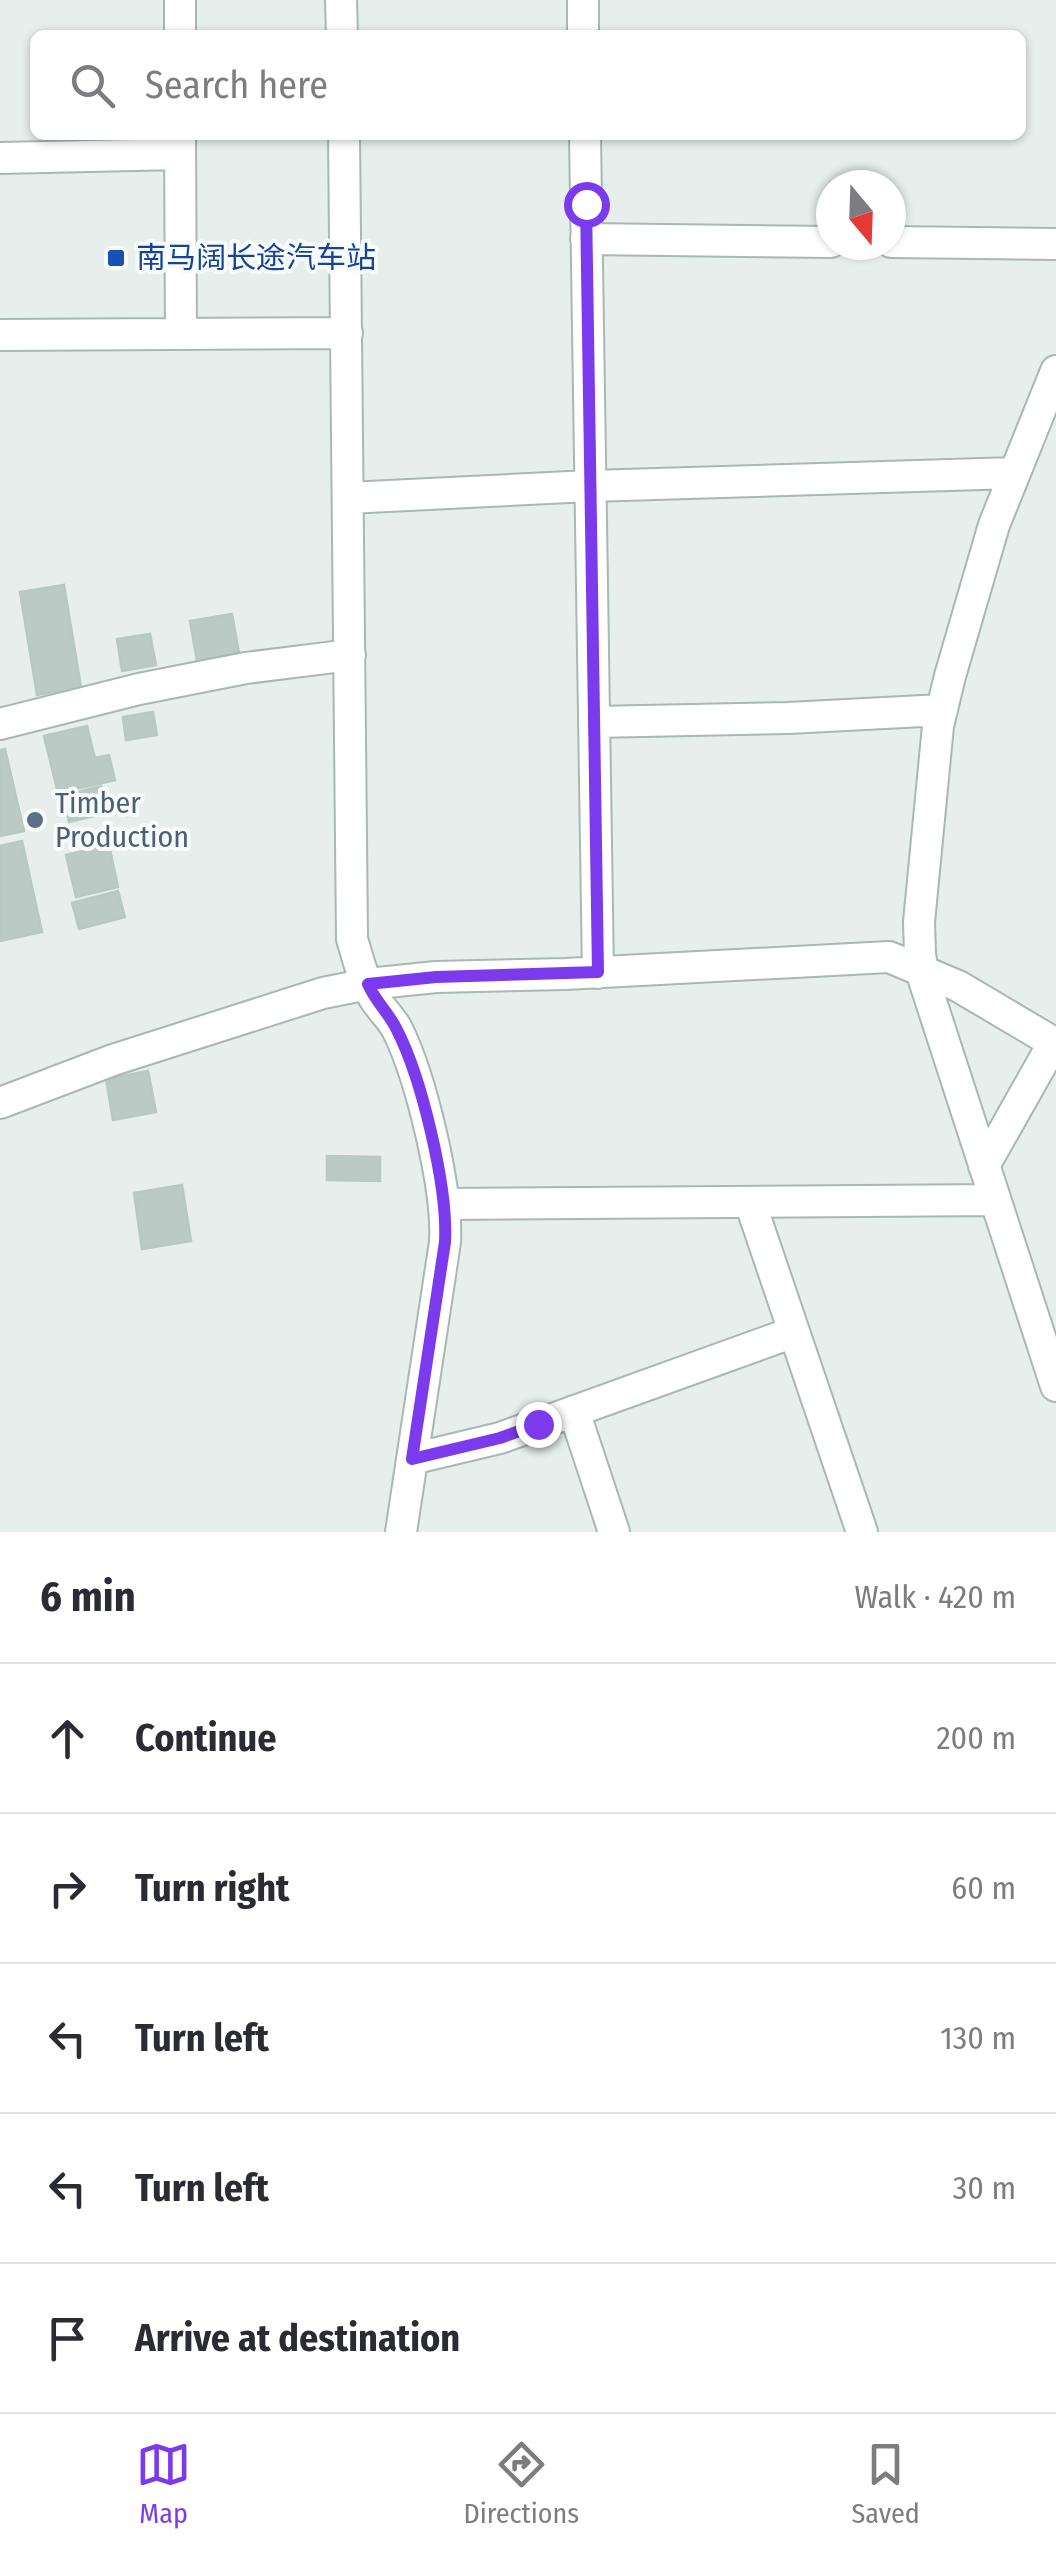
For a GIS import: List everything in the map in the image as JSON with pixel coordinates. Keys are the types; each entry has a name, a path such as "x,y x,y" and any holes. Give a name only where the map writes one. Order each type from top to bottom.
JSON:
{"street":[{"path":"180,0 180,30"},
{"path":"341,0 342,30"},
{"path":"582,0 583,30"},
{"path":"344,140 352,939 373,996 396,1027 410,1063 446,1215 401,1532"},
{"path":"585,140 598,972"},
{"path":"0,158 180,144 181,334"},
{"path":"586,239 816,242"},
{"path":"906,242 1056,244"},
{"path":"0,335 347,333"},
{"path":"1056,371 994,525 942,710 919,922 922,969 994,1200 1046,1330 1056,1386"},
{"path":"348,498 1014,473"},
{"path":"0,724 139,689 246,668 350,656"},
{"path":"594,722 942,710"},
{"path":"0,1103 194,1033 322,993 368,984 436,977 889,957 972,994 1055,1043 984,1166"},
{"path":"444,1204 994,1200"},
{"path":"750,1202 862,1532"},
{"path":"412,1459 500,1438 794,1332"},
{"path":"574,1411 614,1532"}],"building":[{"path":"64,585 81,687 37,695 20,592"},
{"path":"232,614 239,653 197,661 190,621"},
{"path":"150,634 156,665 122,671 117,639"},
{"path":"153,712 157,735 126,740 123,717"},
{"path":"87,726 95,758 109,755 115,780 58,793 44,736"},
{"path":"5,749 24,831 0,836 0,750"},
{"path":"101,786 107,813 69,822 63,796"},
{"path":"22,841 42,932 0,941 0,846"},
{"path":"109,845 118,887 76,897 66,855"},
{"path":"118,891 125,917 79,929 72,903"},
{"path":"148,1071 156,1112 113,1120 106,1079"},
{"path":"327,1156 380,1157 380,1181 327,1180"},
{"path":"182,1185 191,1241 142,1249 134,1193"}],"place":[{"name":"南马阔长途汽车站","path":"116,258"},
{"name":"Timber Production","path":"35,820"}],"route":[{"path":"538,1424 500,1438 412,1459 446,1215 410,1063 396,1027 368,984 436,977 598,972 586,204"}]}
